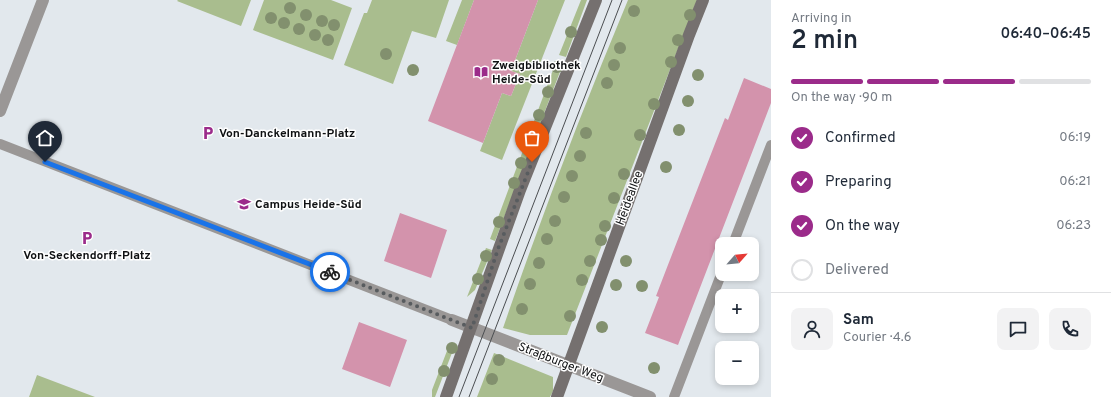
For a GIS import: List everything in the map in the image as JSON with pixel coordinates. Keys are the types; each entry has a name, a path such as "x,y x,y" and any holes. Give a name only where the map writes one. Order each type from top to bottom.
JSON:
{"main road":[{"path":"446,397 472,328 520,190 596,0"},
{"name":"Heideallee","path":"557,397 688,35 703,0"}],"street":[{"path":"0,111 44,0"},
{"path":"452,320 472,328"},
{"name":"Straßburger Weg","path":"472,328 650,397"}],"lane":[{"path":"0,144 452,320"},
{"path":"736,237 771,145"},
{"path":"674,397 719,281"}],"green space":[{"path":"251,0 241,26 177,1"},
{"path":"264,0 331,0 352,8 333,60 253,30"},
{"path":"372,0 449,0 436,38 412,31 393,84 344,65 364,13 367,13"},
{"path":"462,0 474,0 457,45 446,41"},
{"path":"538,0 565,0 502,160 480,151 502,93 511,96 520,74 511,71"},
{"path":"581,0 587,0 566,57 559,55"},
{"path":"628,0 697,0 567,335 530,335 503,328 563,163"},
{"path":"556,62 563,64 495,241 490,239"},
{"path":"486,248 492,250 475,290 467,297"},
{"path":"450,343 455,345 435,397 432,397 432,390"},
{"path":"494,353 553,377 553,391 550,397 477,397"},
{"path":"37,375 95,397 29,397"}],"building":[{"name":"Zweigbibliothek Heide-Süd","path":"474,0 538,0 511,71 520,74 511,96 502,93 483,143 428,121"},
{"path":"744,78 771,89 771,103 720,237 715,237 715,249 678,345 645,333 659,297 656,296 725,118 728,120"},
{"path":"400,213 447,230 431,278 384,261"},
{"path":"359,322 407,340 390,387 342,369"}],"tram line":[{"path":"459,397 612,0"},
{"path":"469,397 622,0"}],"way so far":[{"path":"330,272 472,328 498,249 532,162"}],"place":[{"name":"Zweigbibliothek Heide-Süd","path":"481,72"},
{"name":"Von-Danckelmann-Platz","path":"208,133"},
{"name":"Campus Heide-Süd","path":"244,204"},
{"name":"Von-Seckendorff-Platz","path":"87,238"}],"route":[{"path":"45,162 330,272"}]}
